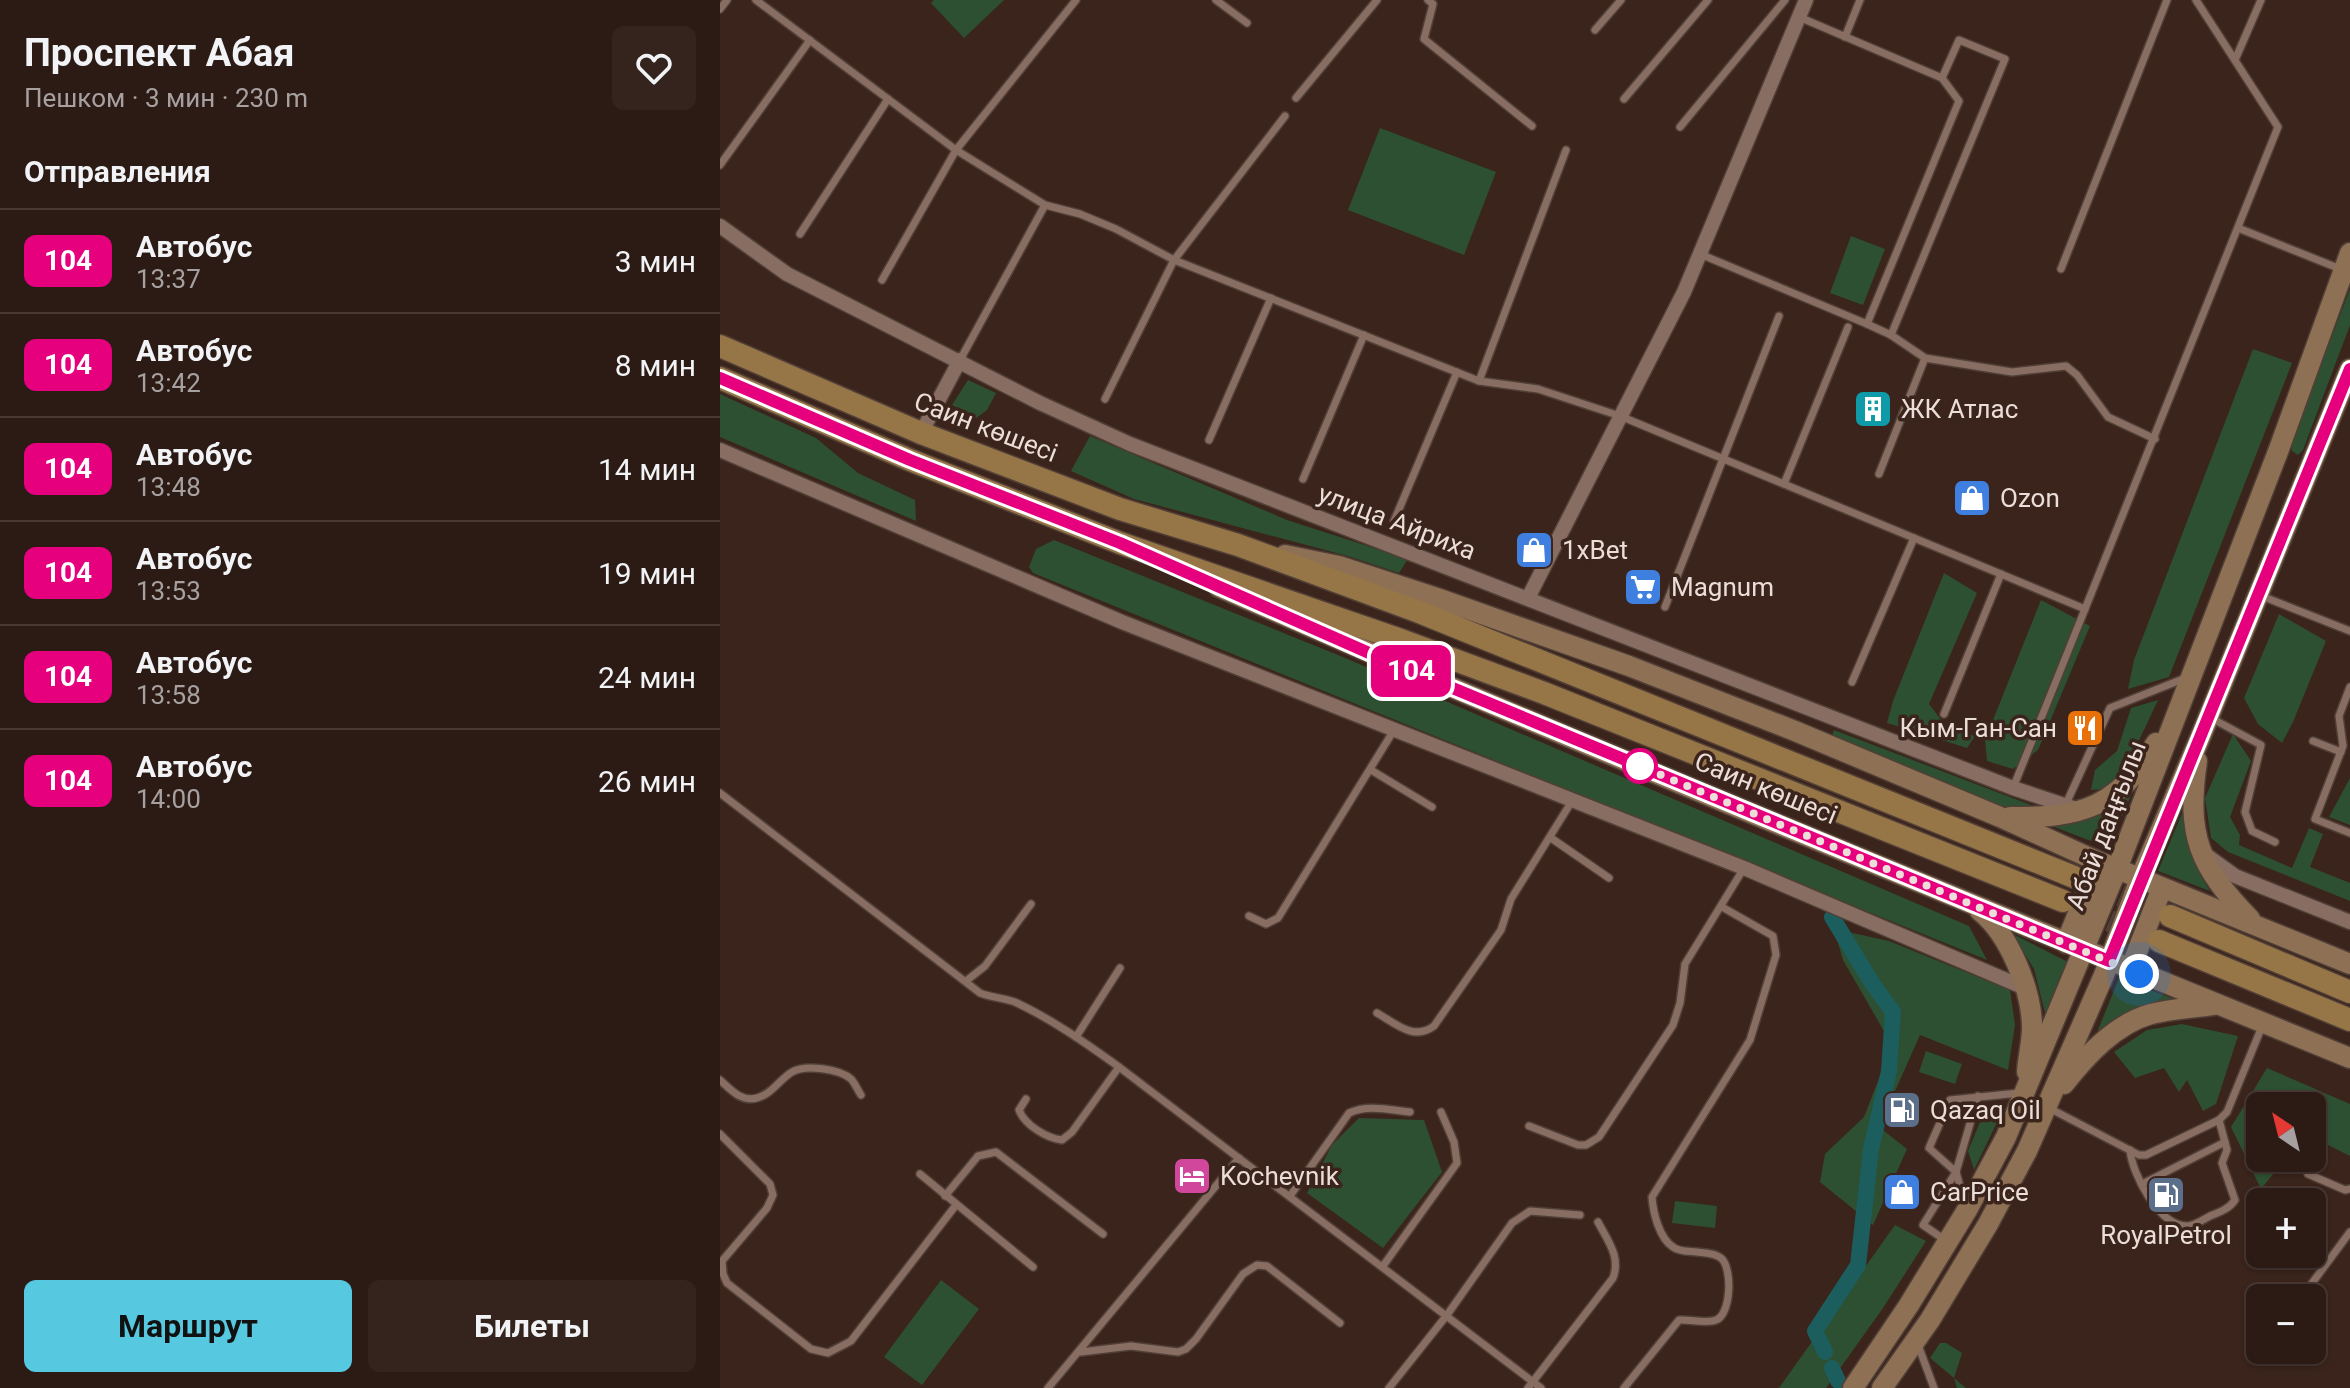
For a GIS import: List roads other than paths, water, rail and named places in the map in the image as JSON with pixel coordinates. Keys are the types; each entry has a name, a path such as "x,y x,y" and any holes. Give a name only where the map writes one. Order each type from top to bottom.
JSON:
{"main road":[{"name":"Абай даңғылы","path":"1853,1388 1967,1210 2006,1137 2108,866 2182,698 2279,449 2347,262"},
{"name":"Саин көшесі","path":"720,346 921,433 1120,509 1238,545 1419,612 2074,877"},
{"name":"Абай даңғылы","path":"1882,1388 1988,1224 2047,1107 2349,372"},
{"name":"Саин көшесі","path":"720,378 910,460 1120,543 1399,666 2130,970 2350,1058"},
{"path":"2279,449 2283,458 2291,464 2298,466 2314,460"},
{"name":"Саин көшесі","path":"1120,543 1530,688 2063,901"},
{"name":"Саин көшесі","path":"1238,545 1339,566 1629,666 2350,964"},
{"path":"2000,817 2046,818 2107,799 2128,782 2148,757 2182,698"},
{"path":"2200,738 2194,794 2199,850 2222,889 2256,925"},
{"path":"2130,970 2162,888"},
{"path":"1967,901 1990,919 2001,933 2025,988 2032,1027 2025,1092"},
{"path":"2170,916 2350,992"},
{"path":"2159,941 2350,1020"},
{"path":"2047,1107 2078,1066 2108,1037 2147,1015 2218,1005"}],"street":[{"path":"1528,598 1684,292 1806,0"},
{"name":"улица Айриха","path":"720,226 787,274 1040,403 1185,467 2013,788 2074,808"},
{"path":"921,433 960,360"},
{"path":"720,450 1122,622 1744,868 2025,988"},
{"path":"1629,666 1638,641"},
{"path":"2199,850 2235,876 2350,922"}],"lane":[{"path":"720,9 727,0"},
{"path":"756,0 956,150 1045,205 1080,214 1174,260 1479,381 1538,389 1620,416 2085,609"},
{"path":"882,280 956,150 1076,0"},
{"path":"1216,0 1247,23"},
{"path":"1296,98 1377,0"},
{"path":"1428,0 1433,4 1424,39 1532,126"},
{"path":"1595,30 1621,0"},
{"path":"1624,99 1708,0"},
{"path":"1680,127 1785,0"},
{"path":"1845,37 1860,0"},
{"path":"2061,269 2167,0"},
{"path":"2013,788 2278,127 2196,0"},
{"path":"2235,60 2261,0"},
{"path":"1799,17 1942,78 1959,101 1867,324"},
{"path":"720,165 810,40"},
{"path":"1891,335 2005,59 1959,40 1942,78"},
{"path":"800,234 888,99"},
{"path":"1105,399 1174,260 1285,116"},
{"path":"1479,381 1566,150"},
{"path":"960,360 1045,205"},
{"path":"2238,228 2347,262"},
{"path":"1700,254 1891,335 1925,358 2012,372 2066,366 2077,375 2108,417 2155,439"},
{"path":"1209,440 1271,298"},
{"path":"1665,607 1779,316"},
{"path":"1784,484 1848,327"},
{"path":"1303,479 1364,335"},
{"path":"1879,474 1925,358"},
{"path":"1394,521 1457,372"},
{"path":"1852,682 1914,538"},
{"path":"1944,714 2001,574"},
{"path":"2257,595 2350,631"},
{"path":"2074,808 2110,708 2190,677"},
{"path":"2350,687 2339,716 2341,752 2315,819 2350,833"},
{"path":"2209,717 2261,745 2245,812 2252,831 2275,842"},
{"path":"2340,727 2350,731"},
{"path":"1249,916 1266,924 1278,918 1395,728"},
{"path":"2313,741 2341,752"},
{"path":"1371,770 1432,807"},
{"path":"720,793 980,993 1013,1001 1076,1037 1119,1067 1447,1315 1530,1385 1541,1388"},
{"path":"1377,1013 1413,1033 1424,1033 1434,1026 1501,930 1511,899 1572,801"},
{"path":"1551,838 1609,878"},
{"path":"1529,1126 1578,1145 1586,1145 1599,1137 1673,1025 1680,1003 1685,964 1744,868"},
{"path":"966,981 985,966 1031,904"},
{"path":"1624,1388 1679,1320 1714,1321 1724,1314 1727,1307 1729,1273 1726,1265 1720,1257 1671,1246 1653,1213 1652,1197 1750,1040 1776,955 1773,936 1722,907"},
{"path":"1076,1037 1120,968"},
{"path":"2047,1107 2130,1150 2146,1155 2219,1120 2227,1112 2263,1023"},
{"path":"1026,1099 1019,1110 1025,1121 1053,1139 1062,1140 1072,1132 1119,1067"},
{"path":"720,1080 740,1097 757,1098 791,1072 804,1068 850,1078 861,1095"},
{"path":"1967,1210 1956,1172 1929,1148 1950,1100 2025,1092"},
{"path":"1947,1242 1923,1225 1956,1172 1978,1096"},
{"path":"1290,1196 1349,1113 1358,1108 1410,1112"},
{"path":"1383,1266 1457,1163 1454,1142 1441,1112"},
{"path":"2130,1150 2131,1163 2151,1201 2178,1224 2189,1226 2230,1207 2235,1200 2222,1163 2227,1150 2219,1120"},
{"path":"720,1134 770,1184 773,1195 767,1208 722,1261 723,1274 727,1283 811,1349 828,1353 851,1341 956,1205"},
{"path":"2142,1184 2225,1142"},
{"path":"945,1196 978,1156 996,1152 1103,1234"},
{"path":"1048,1388 1239,1158"},
{"path":"920,1174 1033,1267"},
{"path":"2308,1174 2345,1190 2350,1189"},
{"path":"1389,1388 1447,1315 1512,1223 1530,1211 1580,1215"},
{"path":"1530,1385 1613,1278 1616,1258 1598,1222"},
{"path":"2311,1284 2350,1232"},
{"path":"1081,1352 1131,1346 1178,1352 1186,1349 1243,1274 1257,1265 1267,1266 1340,1323"},
{"path":"1916,1339 1934,1388"}],"waterway":[{"path":"1825,1352 1815,1331 1858,1265 1871,1149 1889,1071 1893,1012 1832,917"},
{"path":"1832,1368 1838,1381"}],"tunnel":[{"path":"2090,883 2170,916"},
{"path":"2079,908 2159,941"}],"place":[{"name":"ЖК Атлас","path":"1873,409"},
{"name":"Ozon","path":"1972,498"},
{"name":"1xBet","path":"1534,550"},
{"name":"Magnum","path":"1643,587"},
{"name":"Кым-Ган-Сан","path":"2085,728"},
{"name":"Qazaq Oil","path":"1902,1110"},
{"name":"Kochevnik","path":"1192,1176"},
{"name":"CarPrice","path":"1902,1192"},
{"name":"RoyalPetrol","path":"2166,1195"}]}
